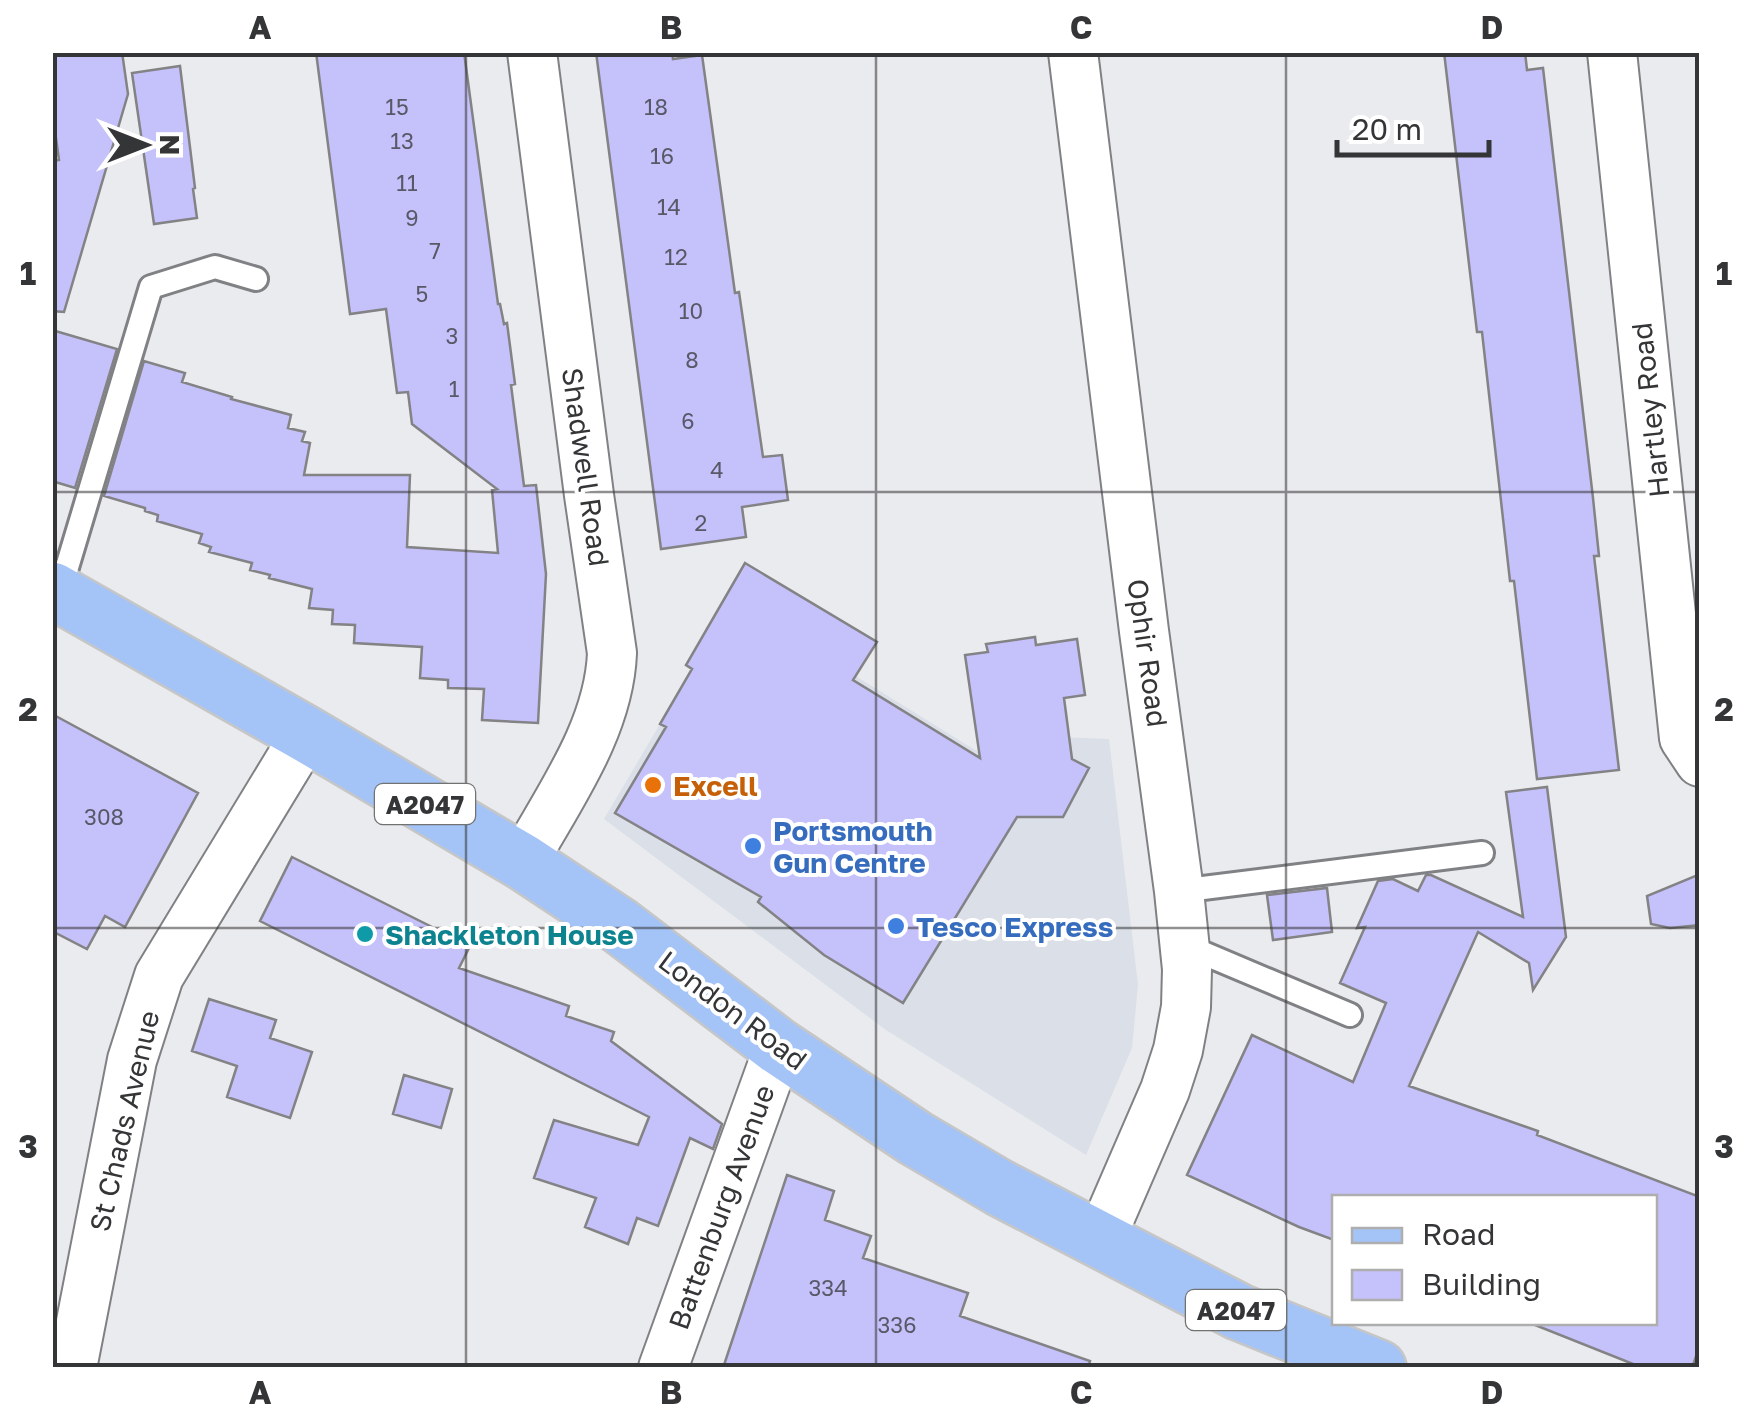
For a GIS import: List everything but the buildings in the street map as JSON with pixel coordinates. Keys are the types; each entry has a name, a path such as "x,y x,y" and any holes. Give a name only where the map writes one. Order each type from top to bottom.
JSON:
{"main road":[{"name":"London Road","path":"56,592 523,862 620,926 779,1047 916,1138 1000,1188 1239,1312 1378,1368"}],"street":[{"name":"Shadwell Road","path":"523,862 596,730 612,653 532,52"},
{"name":"Ophir Road","path":"1073,52 1186,970 1186,1007 1178,1050 1165,1090 1100,1240"},
{"name":"Hartley Road","path":"1612,52 1684,738 1700,762"},
{"name":"St Chads Avenue","path":"72,1368 132,1060 159,976 306,734"},
{"name":"Battenburg Avenue","path":"663,1368 779,1047"}],"lane":[{"path":"56,592 152,287 214,268 256,279"},
{"path":"1179,890 1482,853"},
{"path":"1184,945 1350,1015"}],"shaded area":[{"path":"828,659 1030,784 1058,737 1109,739 1138,985 1132,1048 1086,1155 886,1030 604,819 660,724 708,752"}],"place":[{"name":"Excell","path":"653,785"},
{"name":"Portsmouth Gun Centre","path":"753,846"},
{"name":"Tesco Express","path":"896,926"},
{"name":"Shackleton House","path":"365,934"}]}
